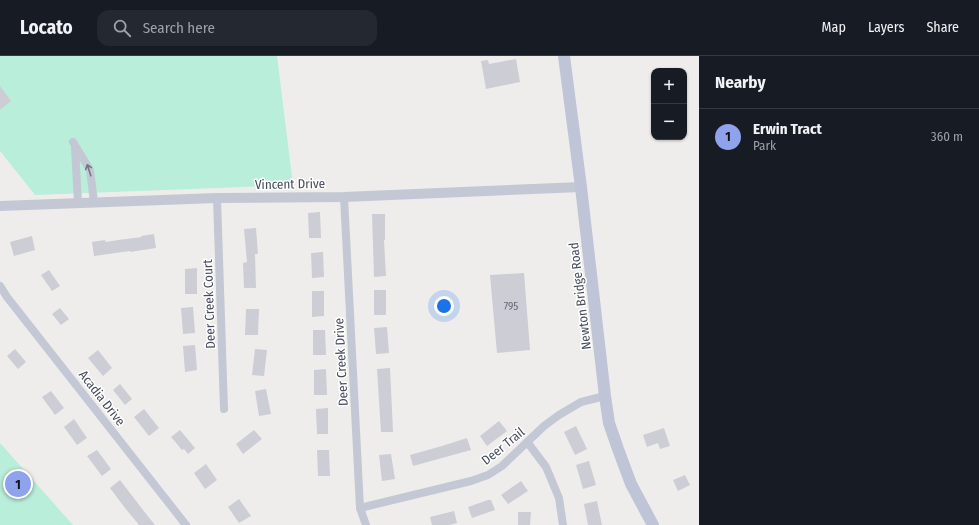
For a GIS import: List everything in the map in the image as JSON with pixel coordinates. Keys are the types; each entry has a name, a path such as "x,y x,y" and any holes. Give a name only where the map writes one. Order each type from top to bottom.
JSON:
{"main road":[{"name":"Newton Bridge Road","path":"564,56 609,423 631,484 653,525"}],"street":[{"path":"78,203 76,153 73,142 90,170 94,202"},
{"name":"Vincent Drive","path":"0,206 218,198 344,197 581,187"},
{"name":"Deer Creek Drive","path":"344,197 360,508 366,525"},
{"name":"Deer Creek Court","path":"218,198 224,409"},
{"name":"Acadia Drive","path":"0,286 7,297 186,525"},
{"name":"Deer Trail","path":"360,508 470,481 488,475 502,466 528,443 544,426 559,415 581,402 605,396"},
{"path":"528,443 546,467 559,498 564,525"}],"green space":[{"path":"0,56 277,56 293,185 35,195 0,151"},
{"path":"0,443 73,525 0,525"}],"building":[{"path":"516,59 520,82 486,89 481,61 488,60 489,64"},
{"path":"0,86 11,101 0,110"},
{"path":"320,212 321,238 309,238 308,213"},
{"path":"372,214 385,214 384,240 386,276 374,277"},
{"path":"256,228 258,254 255,254 256,288 244,288 243,263 247,262 244,229"},
{"path":"154,234 156,248 94,256 92,242 105,240 106,242"},
{"path":"32,236 35,250 14,256 10,242"},
{"path":"323,252 324,277 312,278 311,253"},
{"path":"197,268 197,294 185,294 185,269"},
{"path":"49,270 60,286 52,291 41,275"},
{"path":"524,273 530,350 497,353 490,275"},
{"path":"374,290 386,290 386,315 374,315"},
{"path":"312,291 324,291 324,316 312,317"},
{"path":"193,307 195,333 183,334 181,308"},
{"path":"60,308 69,319 61,325 52,314"},
{"path":"246,309 259,309 258,335 245,335"},
{"path":"387,327 389,353 376,354 374,328"},
{"path":"313,330 325,330 326,355 313,355"},
{"path":"195,345 197,370 185,372 183,346"},
{"path":"15,349 26,362 18,369 7,356"},
{"path":"255,349 267,350 264,376 252,375"},
{"path":"98,350 112,368 103,376 88,358"},
{"path":"390,368 393,432 381,432 377,369"},
{"path":"326,369 327,395 314,395 314,370"},
{"path":"120,384 132,399 125,405 113,390"},
{"path":"266,389 271,414 259,416 255,391"},
{"path":"51,391 64,408 55,415 42,397"},
{"path":"328,408 328,434 317,434 316,409"},
{"path":"144,409 159,428 149,436 134,417"},
{"path":"74,419 87,438 77,445 64,427"},
{"path":"499,421 507,431 487,446 480,436"},
{"path":"576,426 587,449 575,455 564,432"},
{"path":"664,428 670,446 660,449 658,443 647,447 643,435"},
{"path":"180,430 195,448 188,454 184,449 182,450 171,437"},
{"path":"254,430 262,439 243,454 236,444"},
{"path":"467,438 471,450 413,466 410,455"},
{"path":"97,450 111,469 102,476 87,456"},
{"path":"317,450 329,450 330,476 318,476"},
{"path":"391,454 395,479 382,481 379,455"},
{"path":"589,461 596,485 583,489 576,465"},
{"path":"206,464 217,480 205,489 194,473"},
{"path":"685,475 690,485 678,491 673,480"},
{"path":"120,480 155,525 139,525 125,508 110,488"},
{"path":"521,481 528,491 508,504 501,495"},
{"path":"239,499 251,516 239,523 228,507"},
{"path":"491,500 495,510 472,518 468,507"},
{"path":"597,501 602,525 588,525 584,504"},
{"path":"454,511 457,523 449,525 432,525 430,517"},
{"path":"518,512 531,512 530,525 518,525"}],"place":[{"name":"Erwin Tract","path":"18,484"}]}
